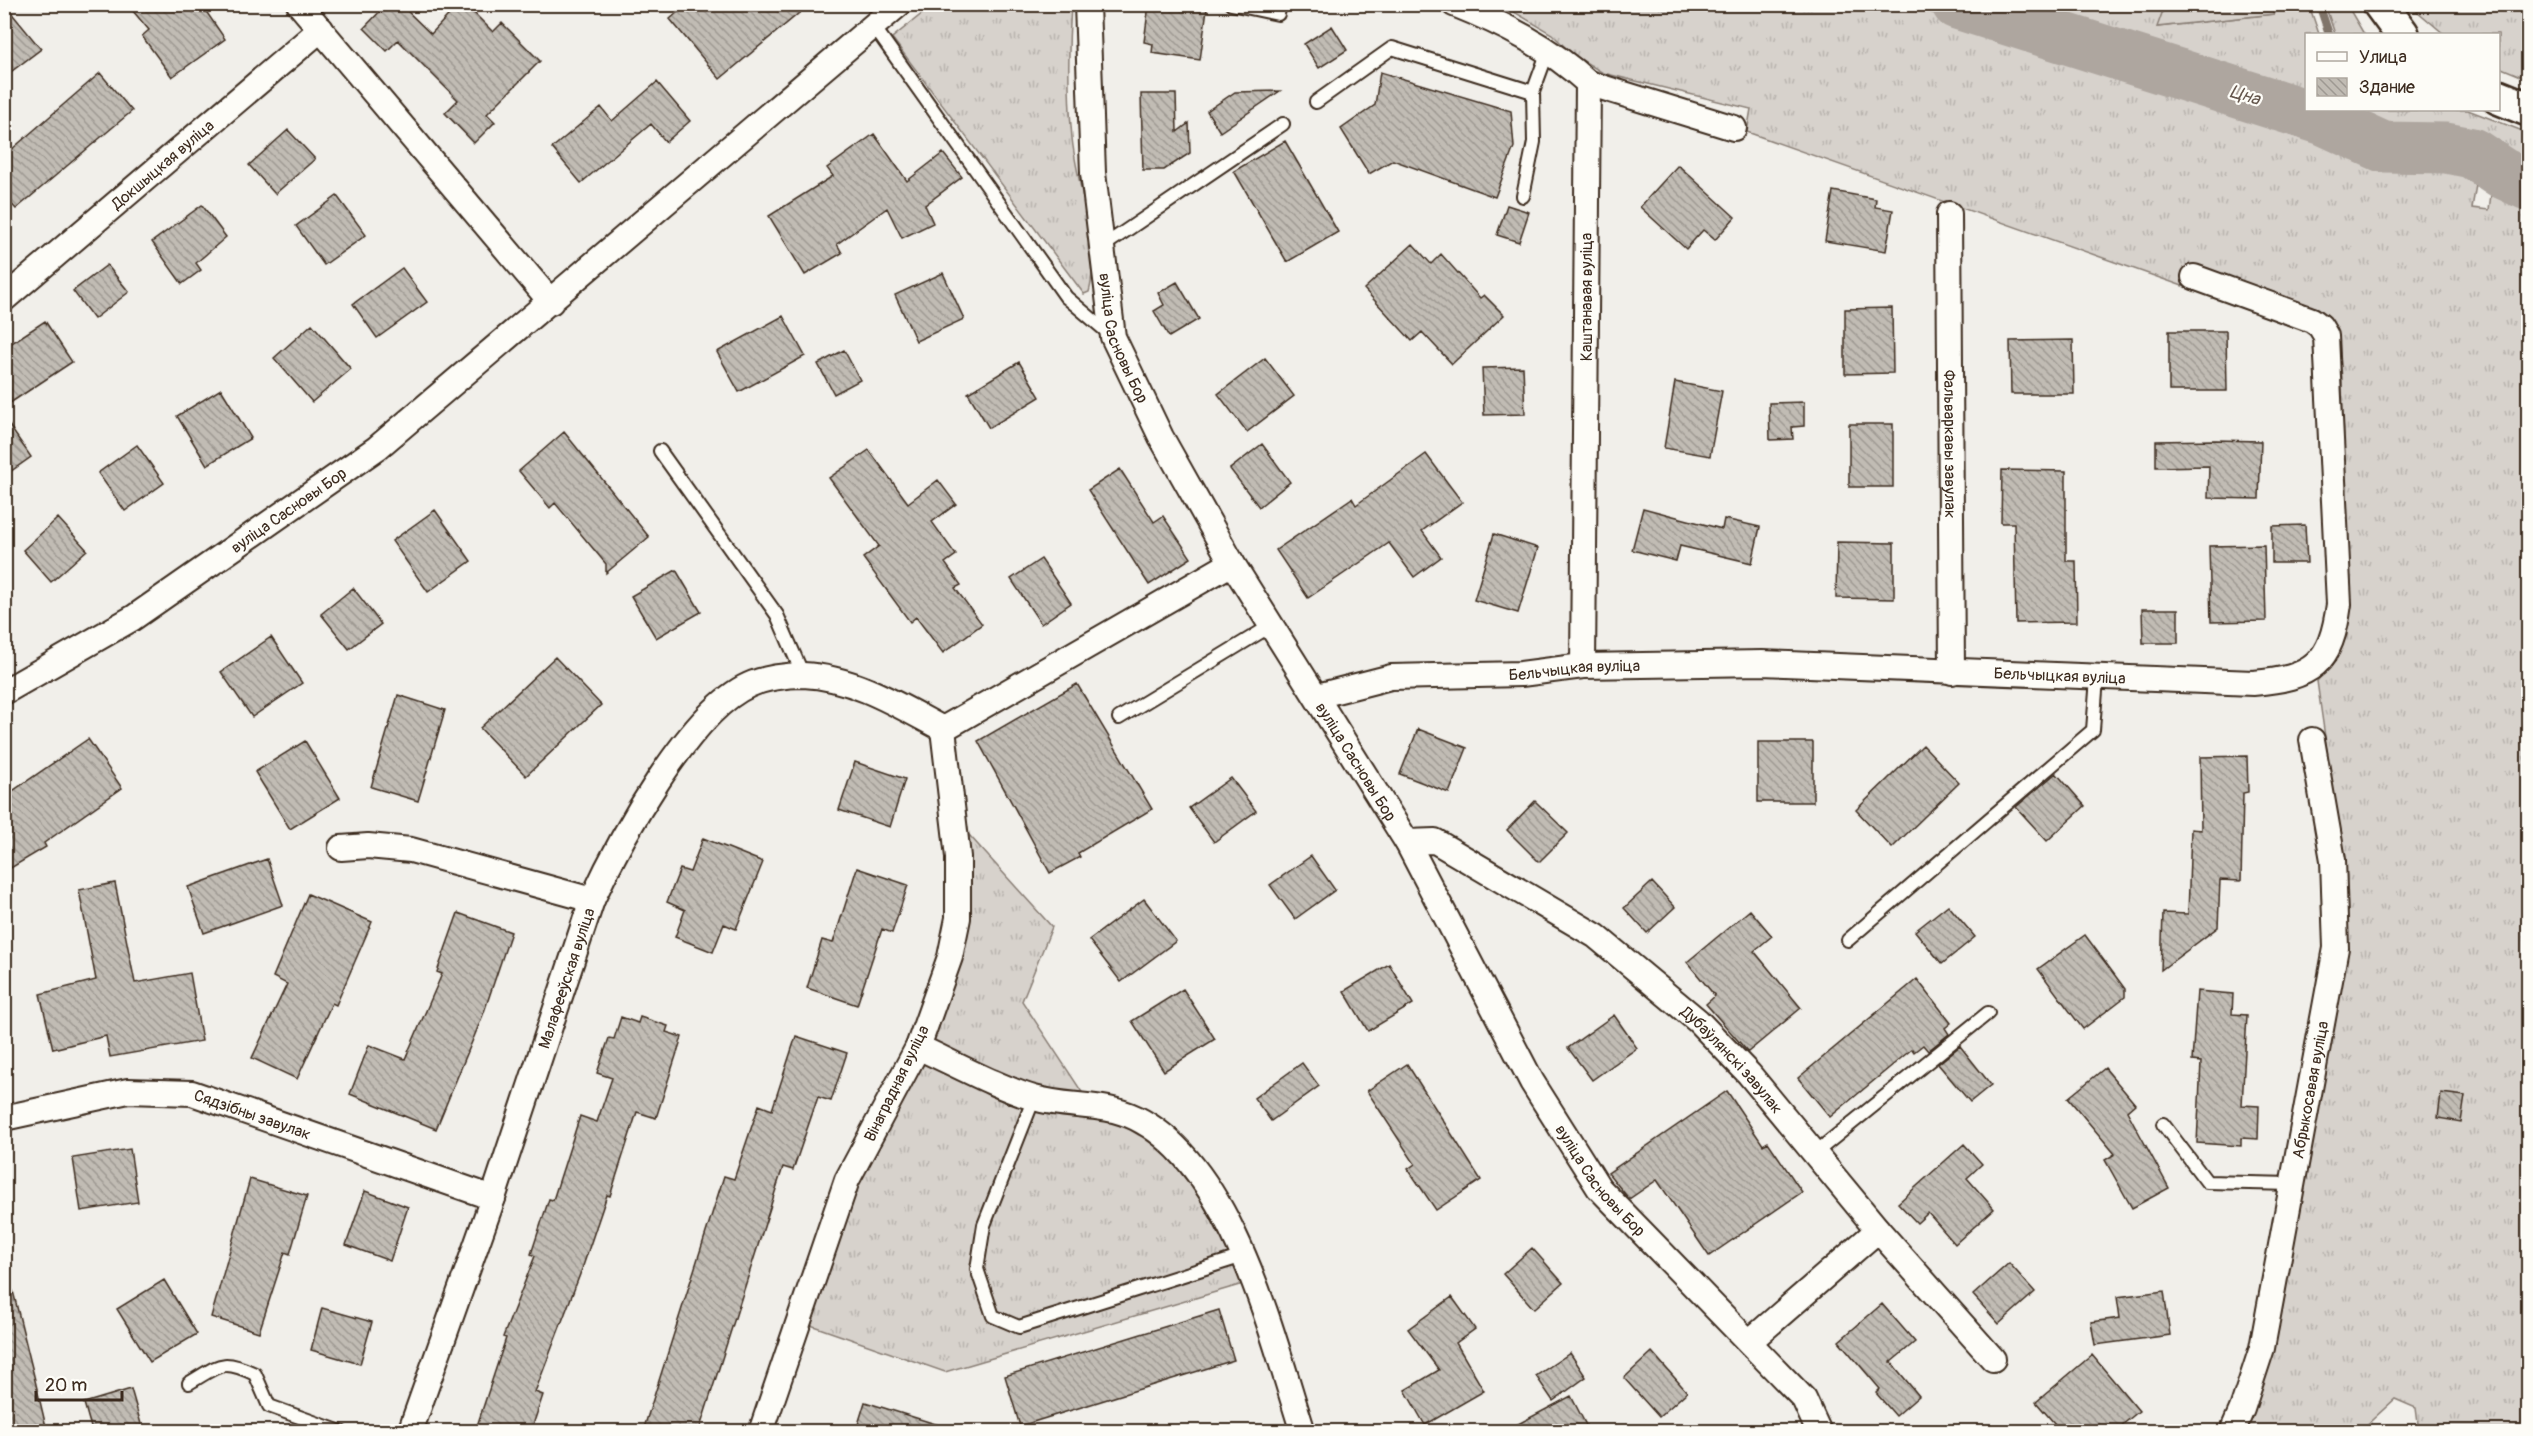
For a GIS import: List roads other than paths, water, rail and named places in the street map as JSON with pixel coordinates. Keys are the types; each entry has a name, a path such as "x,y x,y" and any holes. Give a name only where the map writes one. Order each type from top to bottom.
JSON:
{"street":[{"path":"299,4 551,302"},
{"name":"вуліца Сасновы Бор","path":"4,692 133,618 377,448 551,302 872,24 899,4"},
{"name":"вуліца Сасновы Бор","path":"1087,4 1093,172 1113,337 1161,437 1232,563 1407,842 1532,1082 1599,1188 1804,1399 1819,1431"},
{"path":"1454,4 1507,27 1548,51 1588,83 1734,128"},
{"path":"2380,4 2401,33"},
{"name":"Докшыцкая вуліца","path":"4,299 321,29"},
{"name":"Каштанавая вуліца","path":"1583,666 1588,83"},
{"path":"2500,97 2529,109"},
{"name":"Фальваркавы завулак","path":"1949,214 1952,672"},
{"name":"Бельчыцкая вуліца","path":"1317,696 1391,677 1521,674 1583,666 1762,663 2253,683 2280,681 2308,672 2321,659 2335,634 2339,604 2326,336 2320,326 2312,320 2194,276"},
{"path":"943,729 1232,563"},
{"name":"Малафееўская вуліца","path":"410,1431 492,1198 592,900 626,829 703,723 731,696 750,684 803,675 838,681 872,692 943,729"},
{"name":"Вінаградная вуліца","path":"761,1431 847,1180 918,1047 950,957 958,918 958,857 943,729"},
{"name":"Абрыкосавая вуліца","path":"2232,1431 2242,1409 2262,1348 2336,948 2333,860 2312,740"},
{"name":"Дубаўлянскі завулак","path":"1407,842 1435,842 1596,936 1698,1021 1749,1074 1878,1230 1993,1359"},
{"path":"341,848 368,846 411,850 592,900"},
{"path":"918,1047 1034,1098 1115,1109 1137,1118 1164,1136 1190,1163 1213,1196 1243,1256 1303,1431"},
{"name":"Сядзібны завулак","path":"4,1118 128,1091 192,1093 492,1198"},
{"path":"1749,1342 1878,1230"}],"lane":[{"path":"1231,4 1278,14 1280,4"},
{"path":"872,24 1066,297 1113,337"},
{"path":"1316,102 1392,48 1533,92"},
{"path":"1523,196 1534,142 1533,92 1548,51"},
{"path":"1102,247 1283,124"},
{"path":"660,452 777,615 803,675"},
{"path":"1119,718 1272,625"},
{"path":"1848,940 2093,730 2097,678"},
{"path":"1815,1153 1988,1013"},
{"path":"1034,1098 984,1225 977,1269 993,1316 1019,1327 1243,1256"},
{"path":"2163,1124 2207,1182 2292,1184"},
{"path":"189,1383 223,1364 234,1364 255,1374 269,1406 342,1431"}],"waterway":[{"name":"Цна","path":"1957,4 2324,120 2383,147 2446,148 2472,153 2502,173 2528,185"},
{"path":"2319,4 2329,33"},
{"path":"2331,123 2336,111"}]}
